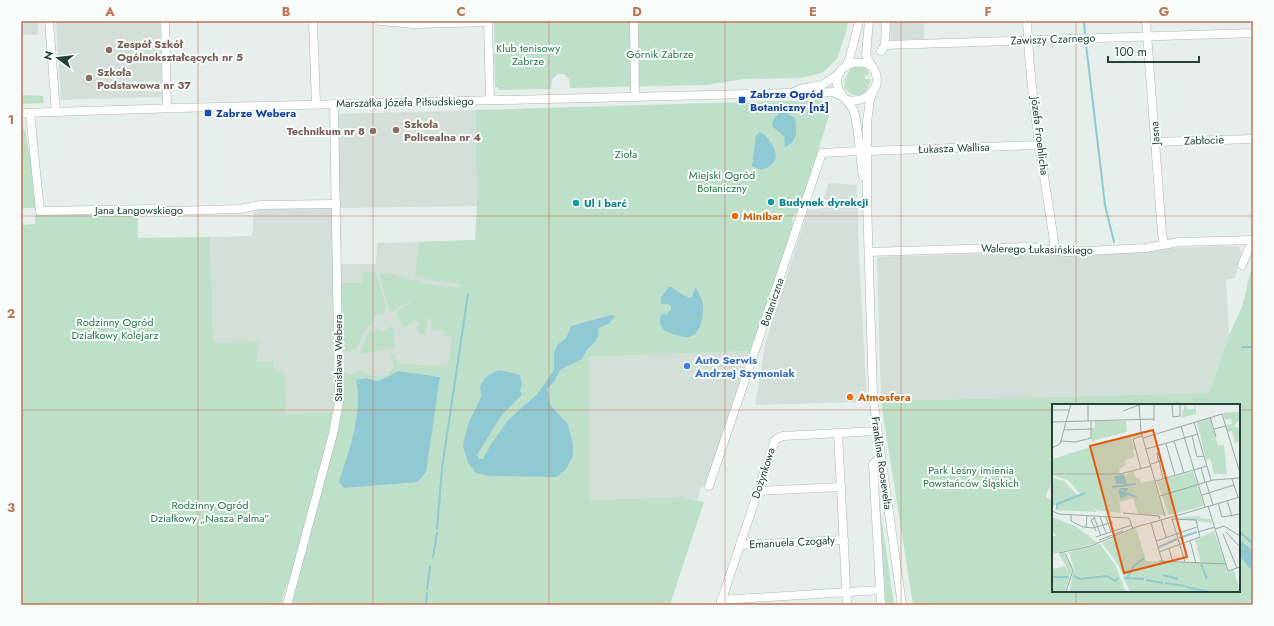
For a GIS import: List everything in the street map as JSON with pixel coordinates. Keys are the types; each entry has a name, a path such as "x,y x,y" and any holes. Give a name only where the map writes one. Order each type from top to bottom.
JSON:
{"street":[{"path":"49,21 56,112"},
{"path":"165,21 167,108"},
{"path":"313,21 316,104"},
{"path":"380,21 415,24 488,21 490,100"},
{"path":"634,21 635,97"},
{"path":"859,21 850,59 842,70 837,85 845,98 855,101 867,97 873,90 877,79 876,72 866,54 868,21"},
{"name":"Zawiszy Czarnego","path":"886,21 883,48 1028,40 1253,33"},
{"name":"Józefa Froehlicha","path":"1027,21 1040,146 1054,241 1054,251"},
{"name":"Jasna","path":"1146,21 1164,244"},
{"path":"842,70 850,64 858,62 872,66"},
{"name":"Marszałka Józefa Piłsudskiego","path":"790,93 822,84 842,70"},
{"name":"Franklina Roosevelta","path":"863,151 870,100 873,90"},
{"name":"Marszałka Józefa Piłsudskiego","path":"21,113 316,104 790,93 801,94 833,92 845,98"},
{"name":"Franklina Roosevelta","path":"845,98 855,113 863,151 867,201 873,396 880,456 902,605"},
{"name":"Stanisława Webera","path":"286,605 337,416 339,402 334,104"},
{"name":"Jana Łangowskiego","path":"30,113 40,211 153,209 171,211 240,209 260,205 336,204"},
{"name":"Zabłocie","path":"1156,142 1253,139"},
{"name":"Łukasza Wallisa","path":"863,151 1040,146"},
{"name":"Botaniczna","path":"709,486 822,153 863,151"},
{"name":"Walerego Łukasińskiego","path":"869,252 1032,248 1066,252 1146,248 1179,242 1253,240"},
{"path":"1242,265 1249,248 1253,244"},
{"name":"Dożynkowa","path":"720,603 772,444 778,438 877,431"},
{"name":"Emanuela Czogały","path":"838,433 848,605"},
{"path":"880,456 873,464 881,605"},
{"path":"757,491 841,487"},
{"name":"Emanuela Czogały","path":"740,545 844,540"},
{"path":"720,603 762,602 847,592 880,590"}],"shaded area":[{"path":"21,21 38,21 38,35 21,35"},
{"name":"Zespół Szkół Ogólnokształcących nr 5","path":"56,21 160,21 162,97 61,100"},
{"path":"890,21 924,21 924,39 891,40"},
{"path":"475,110 477,206 339,208 337,114"},
{"path":"829,183 857,185 859,259 867,402 755,405 766,340 808,210 820,209"},
{"path":"333,205 334,412 285,414 285,375 273,370 274,362 256,363 212,343 210,237 252,236 254,208"},
{"path":"475,240 451,367 394,364 388,374 376,376 357,370 351,374 342,371 343,354 339,260 343,264 376,264 377,243"},
{"path":"1238,246 1242,253 1235,278 1226,280 1229,335 1209,393 881,401 877,257"},
{"path":"753,351 708,483 701,488 697,500 681,497 589,500 588,357"}],"green space":[{"path":"494,21 848,21 837,59 822,73 801,78 744,79 706,85 570,88 569,79 565,76 565,74 556,74 556,76 552,79 551,89 499,90 498,87 495,87"},
{"path":"853,66 862,67 869,72 869,75 865,76 865,79 871,80 865,94 853,95 844,87 845,78"},
{"path":"21,95 43,96 44,103 21,104"},
{"path":"817,100 823,101 830,112 800,210 793,217 794,227 753,351 589,357 589,500 681,497 704,502 670,605 291,605 338,427 342,371 351,374 357,370 376,376 388,374 394,364 390,358 392,354 395,354 395,357 397,357 396,364 448,366 452,337 443,336 444,331 431,330 432,319 428,319 425,335 419,334 417,328 419,323 415,320 404,328 396,314 397,311 412,302 411,301 395,309 393,313 389,310 379,273 392,274 426,284 460,288 461,284 415,276 419,242 475,240 477,206 475,110","holes":["610,315 610,323 598,329 595,342 587,350 582,359 560,370 555,381 546,389 551,406 568,424 573,444 573,456 567,468 468,463 468,424 481,397 480,386 498,370 509,372 520,375 520,390 522,395 502,415 477,455 480,459 483,459 491,444 508,420 537,394 554,370 554,352 558,344 566,338 571,326","399,371 440,377 437,398 339,482 354,432 358,406 356,380 366,378 378,381"]},
{"path":"21,129 25,129 37,208 21,208"},
{"path":"138,212 138,238 210,237 213,343 260,341 256,362 274,362 273,370 280,371 285,375 286,414 334,412 294,568 286,587 281,605 21,605 21,225 35,224 35,215 37,214"},
{"name":"Park Leśny imienia Powstańców Śląskich","path":"1253,262 1253,551 1240,540 1240,404 1052,404 1052,484 1048,490 1046,497 1052,501 1052,592 1240,592 1240,557 1253,572 1253,605 913,605 881,401 1209,393 1229,335 1242,307"},
{"path":"363,271 376,273 386,307 383,315 380,314 374,317 373,323 365,331 356,350 343,351 340,283 363,283"},
{"path":"388,326 394,328 395,348 359,354 371,329 373,331 376,329 382,332 387,329"},
{"path":"878,483 880,508 894,605 886,605"}],"water":[{"path":"780,112 786,113 795,118 796,122 796,135 792,142 785,147 784,136 772,126 773,120"},
{"path":"759,132 768,139 774,147 776,155 775,159 770,165 761,170 752,166 756,136"},
{"path":"669,287 688,298 692,297 695,287 699,294 703,305 703,313 700,327 692,336 686,337 667,332 660,324 661,314 666,315 671,310 671,306 661,303 661,297"},
{"path":"610,315 615,316 610,323 598,329 599,334 595,342 587,350 582,359 560,370 555,381 547,389 551,406 568,424 573,444 573,456 567,468 557,477 489,476 476,473 468,463 463,446 468,424 481,397 480,386 485,378 498,370 520,375 522,385 520,390 522,395 502,415 477,455 480,459 483,459 491,444 508,420 537,394 554,370 554,352 558,344 566,338 571,326"},
{"path":"399,371 440,377 426,472 417,482 344,488 339,482 354,431 358,405 356,380 366,378 378,381"},
{"path":"1240,540 1253,551 1253,572 1240,557"}],"waterway":[{"path":"1084,21 1085,33"},
{"path":"1086,44 1105,205 1114,242"},
{"path":"437,529 442,468 468,294"},
{"path":"1242,347 1253,347"},
{"path":"1240,532 1253,544"},
{"path":"433,557 437,533"},
{"path":"427,589 430,567"},
{"path":"426,605 427,593"}],"place":[{"name":"Zespół Szkół Ogólnokształcących nr 5","path":"109,50"},
{"name":"Szkoła Podstawowa nr 37","path":"89,78"},
{"name":"Zabrze Ogród Botaniczny [nż]","path":"742,100"},
{"name":"Zabrze Webera","path":"208,113"},
{"name":"Szkoła Policealna nr 4","path":"396,130"},
{"name":"Technikum nr 8","path":"373,131"},
{"name":"Budynek dyrekcji","path":"771,202"},
{"name":"Ul i barć","path":"576,203"},
{"name":"Minibar","path":"735,216"},
{"name":"Auto Serwis Andrzej Szymoniak","path":"687,366"},
{"name":"Atmosfera","path":"850,397"}],"park label":[{"name":"Klub tenisowy Zabrze","path":"528,54"},
{"name":"Górnik Zabrze","path":"660,54"},
{"name":"Zioła","path":"626,154"},
{"name":"Miejski Ogród Botaniczny","path":"722,181"},
{"name":"Rodzinny Ogród Działkowy Kolejarz","path":"115,328"},
{"name":"Rodzinny Ogród Działkowy „Nasza Palma”","path":"210,511"}]}
